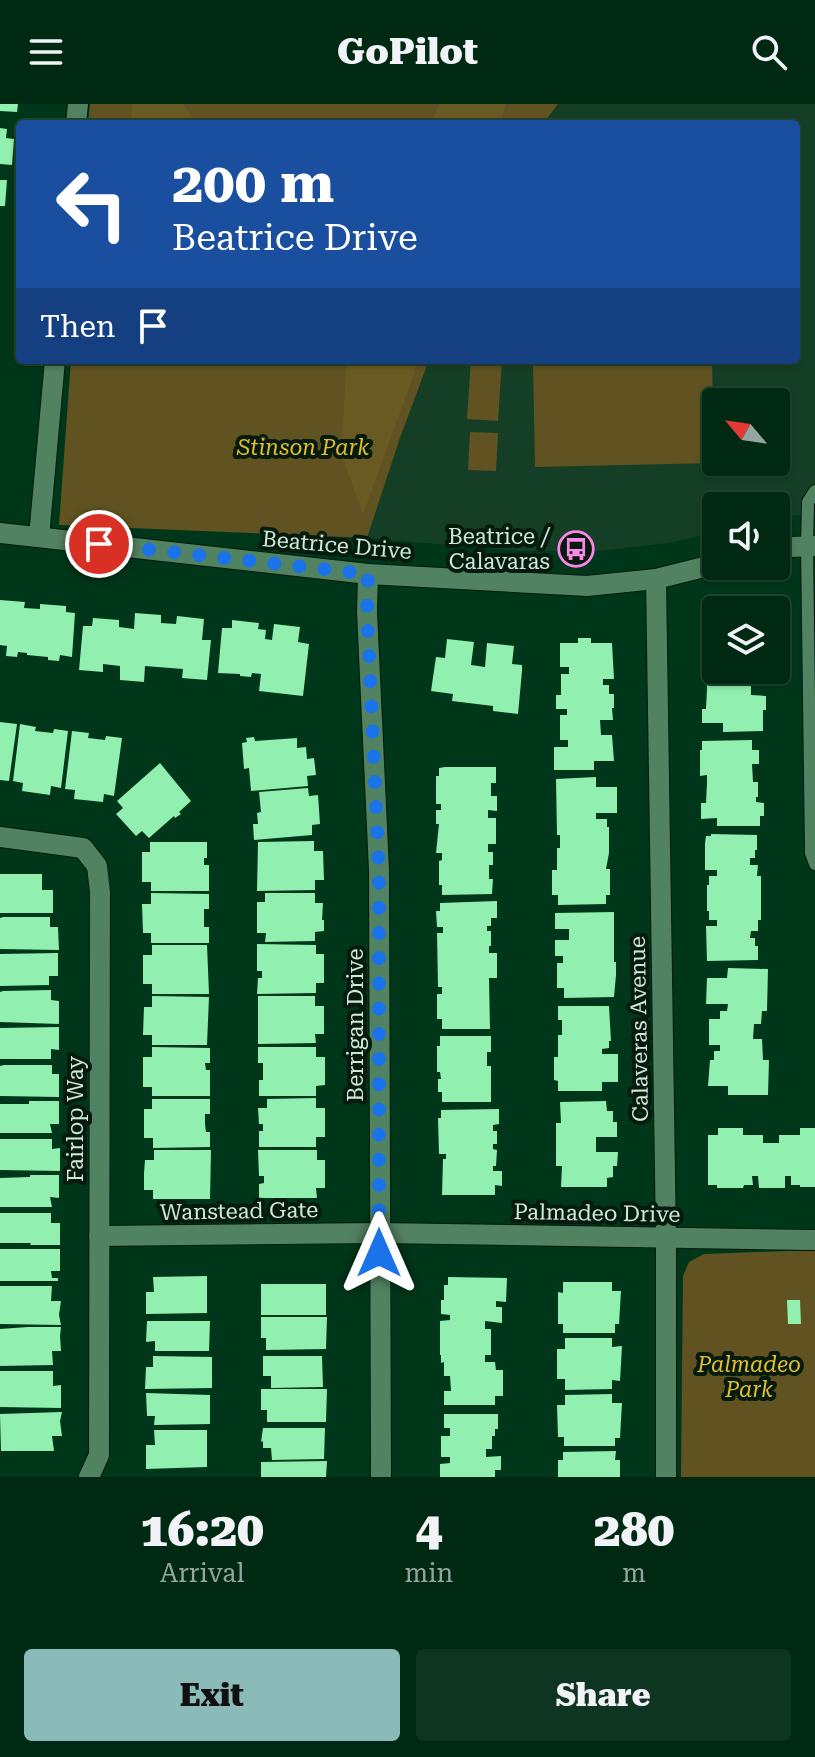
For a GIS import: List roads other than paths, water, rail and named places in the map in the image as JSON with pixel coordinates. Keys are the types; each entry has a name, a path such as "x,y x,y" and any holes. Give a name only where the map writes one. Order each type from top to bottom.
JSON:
{"street":[{"path":"39,537 55,364"},
{"name":"Beatrice Drive","path":"0,533 368,574 587,586 656,579 702,568"},
{"path":"790,548 811,546"},
{"name":"Berrigan Drive","path":"368,574 367,612 379,870 381,1477"},
{"name":"Calaveras Avenue","path":"656,579 666,1239 666,1477"},
{"name":"Fairlop Way","path":"0,837 83,848 97,866 100,892 99,1455 89,1477"},
{"name":"Wanstead Gate","path":"99,1236 379,1233"},
{"name":"Palmadeo Drive","path":"379,1233 815,1240"}],"lane":[{"path":"815,491 808,502 811,546 811,853 815,864"}],"place":[{"name":"Beatrice / Calavaras","path":"576,549"}],"park label":[{"name":"Stinson Park","path":"303,447"},
{"name":"Palmadeo Park","path":"749,1376"}]}
